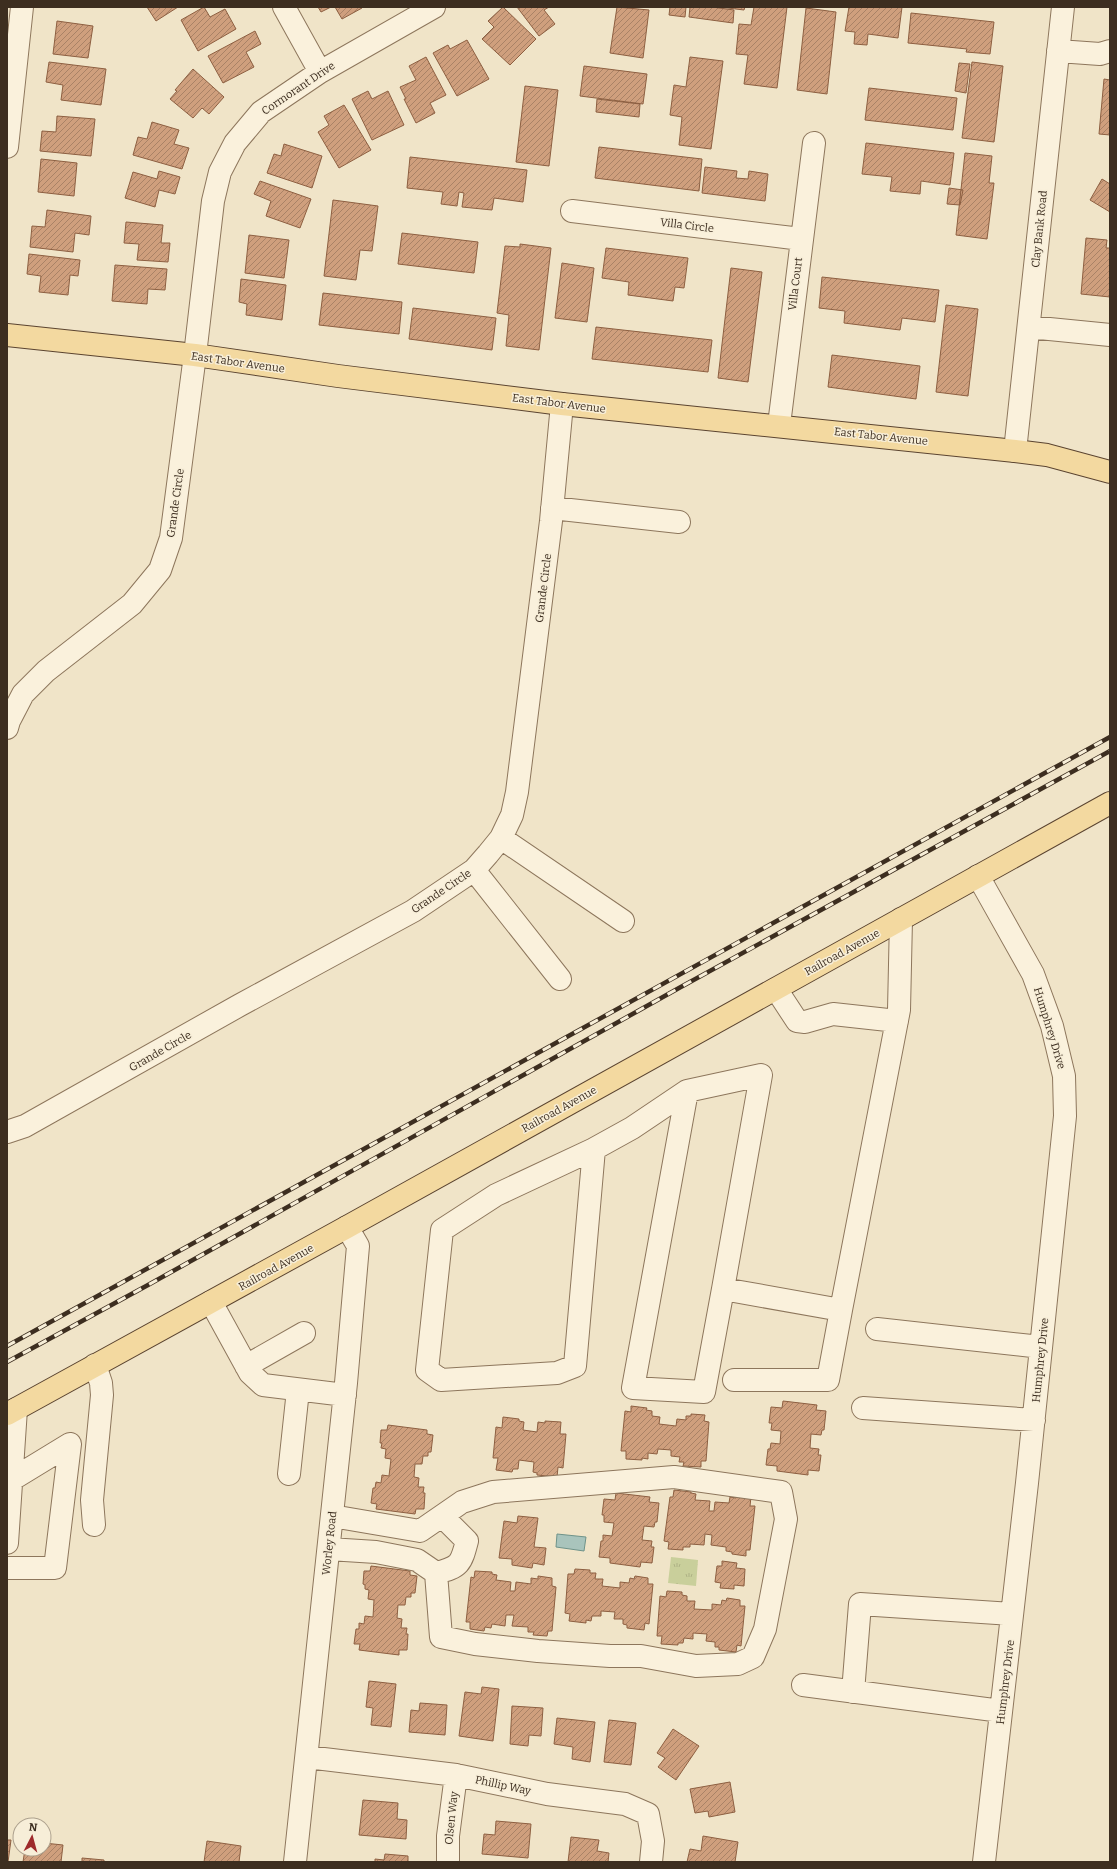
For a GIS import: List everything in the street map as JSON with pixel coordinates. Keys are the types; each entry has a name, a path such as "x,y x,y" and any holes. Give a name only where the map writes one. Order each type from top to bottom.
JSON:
{"main road":[{"name":"East Tabor Avenue","path":"7,335 195,355 338,376 562,404 1015,450 1047,455 1110,472"},
{"name":"Railroad Avenue","path":"12,1411 1110,804"}],"street":[{"path":"7,147 22,7"},
{"path":"284,7 320,72"},
{"name":"Cormorant Drive","path":"195,355 213,201 220,172 235,143 261,112 320,72 434,7"},
{"name":"Clay Bank Road","path":"1015,450 1063,7"},
{"path":"1058,51 1100,54 1110,51"},
{"name":"Villa Court","path":"779,425 814,143"},
{"name":"Villa Circle","path":"572,212 801,239"},
{"path":"1029,326 1110,335"},
{"name":"Grande Circle","path":"7,728 23,694 46,671 132,604 160,570 171,538 195,355"},
{"name":"Grande Circle","path":"7,1132 25,1126 39,1119 240,1005 413,911 474,870 501,838 512,815 517,792 552,508 562,404"},
{"path":"552,508 679,522"},
{"path":"501,838 623,921"},
{"path":"474,870 560,980"},
{"name":"Humphrey Drive","path":"978,876 1033,974 1052,1026 1064,1076 1065,1116 1034,1420 984,1862"},
{"path":"734,1380 828,1380 899,1010 901,919"},
{"path":"776,989 797,1021 806,1022 834,1014 897,1021"},
{"path":"594,1149 575,1366 557,1373 441,1380 427,1370 442,1230 496,1195 594,1149 632,1128 687,1090 761,1075 704,1392 633,1388 687,1090"},
{"name":"Worley Road","path":"295,1862 345,1396 358,1246 347,1227"},
{"path":"722,1289 841,1310"},
{"path":"211,1302 250,1373 263,1385 345,1396"},
{"path":"877,1329 1041,1347"},
{"path":"246,1366 304,1333"},
{"path":"94,1525 92,1500 102,1395 95,1366"},
{"path":"289,1474 298,1390"},
{"path":"863,1408 1034,1420"},
{"path":"7,1543 11,1480 12,1411"},
{"path":"7,1568 55,1568 70,1444 11,1480"},
{"path":"332,1516 420,1531 462,1502 493,1492 674,1477 781,1492 786,1520 765,1629 753,1657 738,1664 696,1666 641,1656 610,1656 538,1650 475,1644 441,1637 436,1572"},
{"path":"329,1548 376,1552 417,1560 436,1572 453,1569 463,1557 466,1541 442,1516"},
{"path":"852,1692 860,1604 1012,1614"},
{"path":"803,1685 1001,1711"},
{"name":"Phillip Way","path":"307,1757 456,1775 547,1794 625,1804 648,1814 653,1842 650,1862"},
{"name":"Olsen Way","path":"448,1862 448,1836 456,1775"}],"green space":[{"path":"671,1557 698,1560 696,1586 668,1583"}],"water":[{"path":"557,1534 586,1537 584,1551 556,1547"}],"building":[{"path":"147,7 178,7 156,21"},
{"path":"204,7 210,17 225,9 236,29 198,51 181,20"},
{"path":"318,7 331,7 321,12"},
{"path":"335,7 361,7 362,8 342,19"},
{"path":"503,7 536,39 510,65 482,39 494,27 488,21"},
{"path":"517,7 549,7 544,10 555,24 539,36"},
{"path":"617,7 649,10 643,58 610,53"},
{"path":"670,7 686,7 685,17 669,15"},
{"path":"690,7 712,7 734,10 733,23 689,17"},
{"path":"720,7 745,7 744,10"},
{"path":"754,7 787,7 777,88 744,84 748,55 736,54 739,24 751,25"},
{"path":"849,7 902,7 898,38 868,34 867,45 854,44 855,32 845,31"},
{"path":"806,8 836,12 827,94 797,90"},
{"path":"911,13 994,22 990,54 966,52 967,49 908,43"},
{"path":"57,21 93,26 88,58 53,54"},
{"path":"255,31 261,44 246,52 254,67 223,83 208,56"},
{"path":"467,40 489,79 457,96 433,53 448,45 450,49"},
{"path":"426,57 446,95 430,103 435,113 416,123 404,99 406,99 400,87 416,80 409,66"},
{"path":"690,57 723,61 711,149 679,145 682,117 670,115 674,85 686,87"},
{"path":"49,62 106,69 101,105 61,100 63,85 46,82"},
{"path":"972,62 1003,66 994,142 962,138"},
{"path":"959,63 970,64 966,93 955,91"},
{"path":"584,66 647,74 643,104 580,96"},
{"path":"193,69 224,97 209,114 202,108 193,118 170,99 177,91 175,90"},
{"path":"1104,79 1110,80 1110,135 1099,134"},
{"path":"525,86 558,90 549,166 516,162"},
{"path":"869,88 957,98 953,130 865,120"},
{"path":"368,91 372,99 388,91 404,125 372,140 352,99"},
{"path":"597,99 640,104 639,117 596,112"},
{"path":"344,105 371,150 339,168 318,132 329,125 324,116"},
{"path":"57,116 95,119 91,156 40,151 42,131 56,132"},
{"path":"152,122 179,130 174,144 189,148 182,169 133,155 138,137 147,139"},
{"path":"866,143 954,153 950,185 921,181 920,194 890,191 892,177 862,174"},
{"path":"284,144 322,156 312,188 267,173 274,154 281,156"},
{"path":"599,147 702,159 699,191 595,178"},
{"path":"965,153 992,156 989,183 994,183 987,239 956,235"},
{"path":"410,157 527,170 523,202 494,198 492,210 462,207 464,193 459,192 457,206 441,204 443,192 407,188"},
{"path":"41,159 77,163 74,196 38,192"},
{"path":"705,167 737,171 736,178 748,179 749,171 768,174 765,201 702,193"},
{"path":"159,171 180,177 175,194 159,190 155,207 125,198 133,172 157,179"},
{"path":"1102,179 1110,184 1110,212 1090,200"},
{"path":"260,181 311,199 300,228 266,216 271,201 254,194"},
{"path":"949,188 963,190 960,205 947,204"},
{"path":"333,200 378,206 372,251 360,250 356,280 324,276"},
{"path":"47,210 91,216 89,235 75,233 73,252 30,247 32,226 45,227"},
{"path":"126,222 163,225 161,243 170,243 168,262 137,260 139,244 124,243"},
{"path":"402,233 478,242 474,273 398,264"},
{"path":"249,235 289,240 284,278 245,273"},
{"path":"1086,238 1107,240 1106,248 1110,248 1110,297 1081,294"},
{"path":"520,244 551,248 539,350 506,346 509,315 497,313 505,246 520,247"},
{"path":"606,248 688,258 684,288 675,287 673,301 628,295 629,282 602,278"},
{"path":"29,254 80,260 78,276 70,275 68,295 39,292 41,276 27,274"},
{"path":"562,263 594,268 587,322 555,318"},
{"path":"115,265 167,269 165,290 148,289 147,304 112,301"},
{"path":"731,268 762,272 748,382 718,378"},
{"path":"822,277 939,290 935,322 902,318 900,330 844,323 845,311 819,308"},
{"path":"241,279 286,285 282,320 246,315 247,304 239,302"},
{"path":"323,293 402,302 399,334 319,325"},
{"path":"946,305 978,309 968,396 936,392"},
{"path":"413,308 496,318 492,350 409,339"},
{"path":"596,327 712,340 708,372 592,359"},
{"path":"832,355 920,366 916,399 828,387"},
{"path":"783,1401 817,1405 816,1410 826,1411 824,1430 822,1430 821,1435 811,1434 810,1448 819,1449 818,1455 821,1455 819,1471 808,1470 808,1475 777,1471 777,1466 766,1465 768,1449 770,1449 771,1443 780,1444 781,1431 771,1430 772,1423 769,1423 771,1407 782,1408"},
{"path":"631,1406 647,1408 646,1410 652,1411 652,1416 660,1417 659,1424 676,1426 677,1419 686,1420 686,1416 691,1416 691,1414 705,1415 704,1421 709,1422 706,1461 701,1461 701,1467 683,1466 684,1462 679,1462 680,1457 671,1456 671,1450 658,1449 657,1454 648,1453 648,1459 626,1459 626,1451 621,1451 625,1411 631,1412"},
{"path":"503,1417 519,1419 519,1421 524,1422 523,1430 537,1432 538,1422 561,1422 560,1434 566,1434 563,1468 558,1467 557,1477 537,1475 537,1473 533,1472 534,1462 519,1460 518,1469 513,1469 512,1472 496,1470 498,1458 493,1458 496,1427 502,1428"},
{"path":"388,1425 427,1430 427,1434 433,1435 431,1452 428,1452 428,1456 423,1456 422,1464 415,1464 414,1477 419,1478 418,1487 424,1487 423,1493 425,1493 424,1509 416,1509 415,1514 376,1509 377,1504 371,1503 373,1488 375,1488 376,1482 381,1483 382,1475 389,1476 391,1459 385,1458 386,1449 381,1448 382,1443 380,1443 381,1430 387,1430"},
{"path":"674,1490 696,1494 695,1500 710,1501 709,1511 714,1511 715,1502 729,1503 730,1497 751,1497 750,1506 755,1506 750,1550 746,1550 746,1556 732,1554 732,1552 726,1551 726,1547 711,1545 712,1535 705,1534 704,1545 690,1544 690,1547 683,1547 683,1550 668,1549 669,1542 664,1541 670,1497 673,1497"},
{"path":"616,1493 650,1497 649,1502 659,1503 657,1522 655,1522 654,1527 644,1526 642,1540 652,1541 651,1547 654,1547 652,1563 641,1562 640,1567 610,1563 610,1558 599,1557 603,1535 612,1536 614,1523 604,1522 604,1515 602,1515 604,1499 615,1500"},
{"path":"518,1516 538,1518 534,1547 546,1548 544,1565 533,1563 532,1568 512,1565 512,1559 499,1558 504,1521 517,1523"},
{"path":"722,1561 737,1563 736,1568 745,1569 744,1586 734,1585 734,1589 720,1588 721,1583 715,1582 717,1566 722,1566"},
{"path":"371,1566 410,1571 410,1575 417,1576 415,1593 411,1593 411,1597 406,1597 405,1605 398,1605 397,1618 402,1619 401,1628 407,1628 406,1634 408,1634 407,1650 399,1650 399,1655 359,1650 360,1644 354,1644 356,1629 359,1629 359,1623 364,1624 365,1616 373,1617 374,1600 368,1599 369,1590 365,1589 365,1585 363,1584 364,1571 370,1571"},
{"path":"575,1569 590,1570 590,1573 596,1573 595,1579 603,1579 602,1586 620,1588 620,1582 629,1583 630,1578 634,1579 635,1576 648,1578 648,1584 653,1584 649,1624 645,1623 644,1630 627,1628 627,1625 623,1624 623,1619 614,1619 615,1612 601,1611 601,1616 592,1616 591,1621 586,1620 586,1623 569,1621 570,1614 565,1613 568,1574 574,1574"},
{"path":"475,1571 492,1572 492,1574 497,1575 496,1580 511,1582 510,1591 515,1591 516,1582 531,1584 531,1578 538,1579 538,1576 552,1578 552,1586 556,1587 552,1631 548,1631 547,1636 533,1635 534,1632 528,1632 528,1627 512,1626 514,1615 506,1615 505,1626 492,1624 491,1628 485,1627 484,1631 470,1629 470,1622 466,1622 471,1577 474,1578"},
{"path":"667,1591 682,1592 682,1595 687,1596 687,1601 695,1601 694,1609 712,1610 712,1604 721,1605 722,1600 726,1601 727,1598 740,1600 740,1606 745,1606 741,1646 737,1645 736,1652 719,1650 719,1647 715,1647 715,1642 706,1641 707,1634 693,1633 693,1639 684,1638 683,1643 678,1643 678,1645 661,1644 662,1636 657,1636 660,1596 666,1597"},
{"path":"369,1681 396,1684 391,1727 371,1725 373,1708 366,1707"},
{"path":"482,1687 499,1689 493,1741 459,1736 465,1692 481,1694"},
{"path":"420,1703 447,1705 445,1735 409,1732 411,1710 419,1711"},
{"path":"512,1706 543,1708 541,1736 529,1735 528,1746 510,1744"},
{"path":"557,1718 595,1722 590,1762 572,1759 573,1747 554,1744"},
{"path":"609,1720 636,1723 631,1765 604,1762"},
{"path":"673,1729 699,1746 676,1780 658,1767 665,1758 657,1753"},
{"path":"730,1782 735,1812 709,1817 708,1811 695,1813 690,1789"},
{"path":"363,1800 398,1803 397,1819 407,1820 406,1839 359,1835"},
{"path":"496,1821 531,1824 528,1858 482,1854 484,1834 495,1835"},
{"path":"703,1836 738,1842 735,1862 687,1862 690,1849 701,1851"},
{"path":"571,1837 599,1840 597,1851 609,1853 608,1862 568,1862"},
{"path":"7,1840 11,1840 8,1862 7,1862"},
{"path":"207,1841 241,1846 239,1862 204,1862"},
{"path":"52,1844 63,1845 61,1862 23,1862 24,1857 52,1857"},
{"path":"385,1854 408,1856 408,1862 375,1862 375,1859 384,1860"},
{"path":"82,1858 104,1860 104,1862 82,1862"}],"railway":[{"path":"7,1346 1110,737"},
{"path":"7,1362 148,1285 679,988 1110,751"}]}
